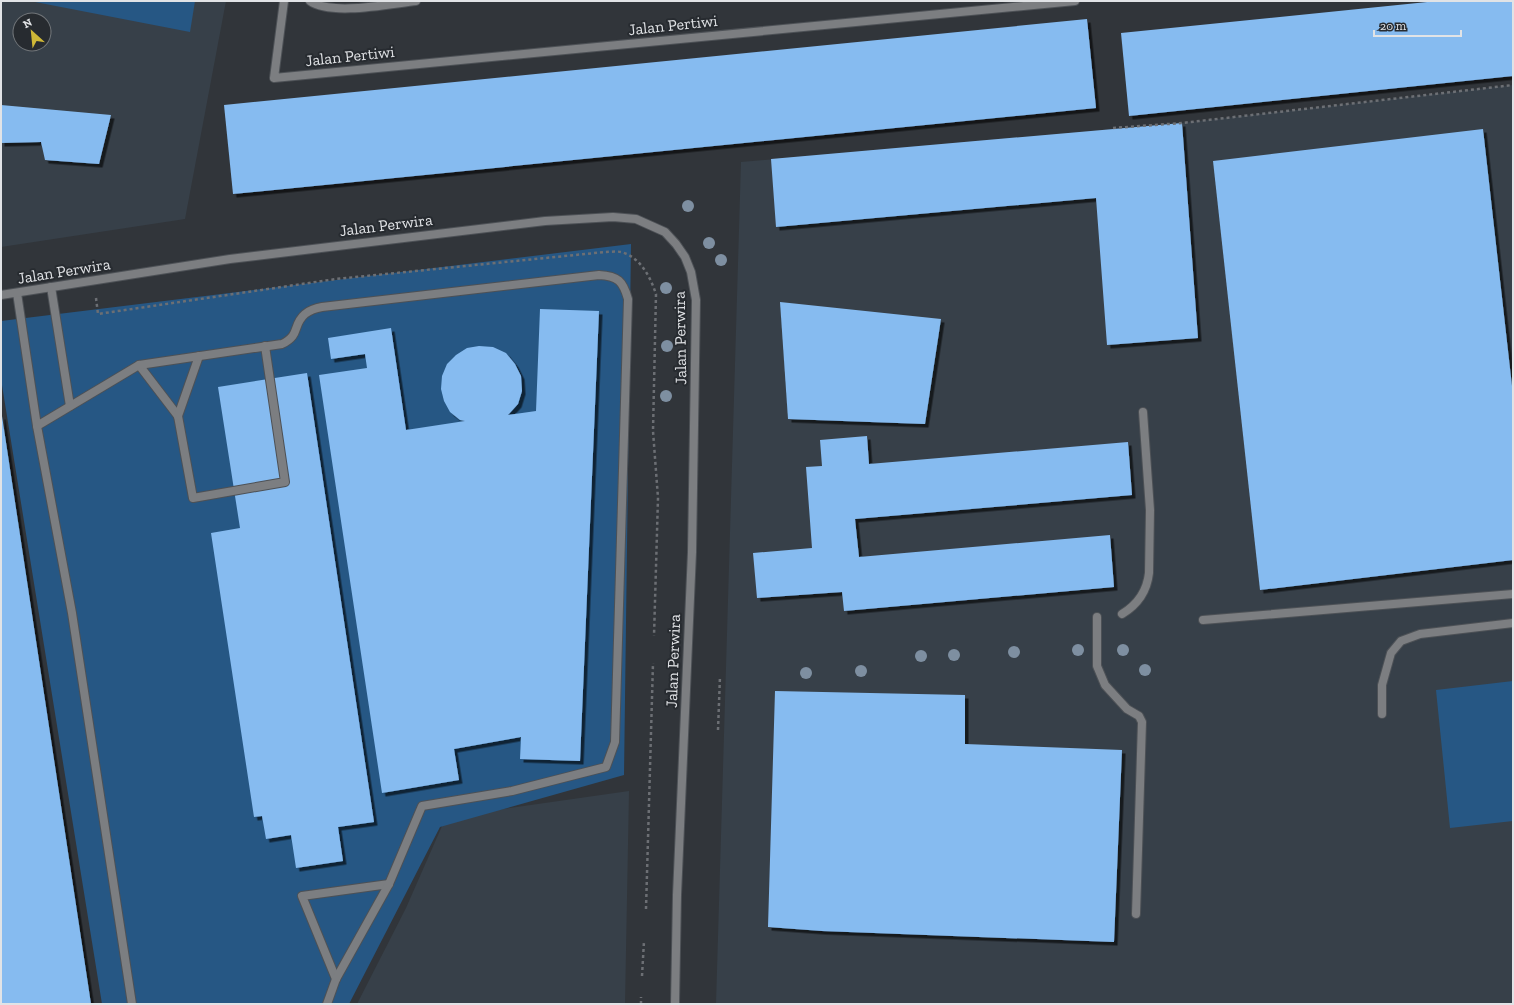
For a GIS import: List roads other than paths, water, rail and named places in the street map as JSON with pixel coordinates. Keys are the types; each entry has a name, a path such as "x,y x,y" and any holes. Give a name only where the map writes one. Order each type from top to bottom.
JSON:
{"street":[{"name":"Jalan Pertiwi","path":"284,1 274,78 1075,1"},
{"path":"310,1 321,7 338,9 416,1"},
{"name":"Jalan Perwira","path":"1,295 230,259 545,221 613,217 636,219 664,232 676,244 685,257 691,272 696,300 692,559 677,895 675,1004"},
{"path":"37,426 139,364 282,344 290,340 295,333 298,323 304,315 312,310 322,307 599,275 618,279 625,287 628,299 615,742 606,767 512,791 422,806 389,884 336,979 327,1004"},
{"path":"50,287 70,406"},
{"path":"17,293 37,426 72,613 132,1004"},
{"path":"139,364 178,416 193,498 285,482 264,346"},
{"path":"178,416 199,356"},
{"path":"1122,614 1133,606 1142,594 1148,582 1149,573 1150,510 1143,412"},
{"path":"1203,620 1513,594"},
{"path":"1097,617 1098,666 1105,685 1127,709 1139,716 1142,722 1136,914"},
{"path":"1382,714 1382,685 1391,653 1401,641 1420,634 1513,623"},
{"path":"336,979 302,896 389,884"}]}
